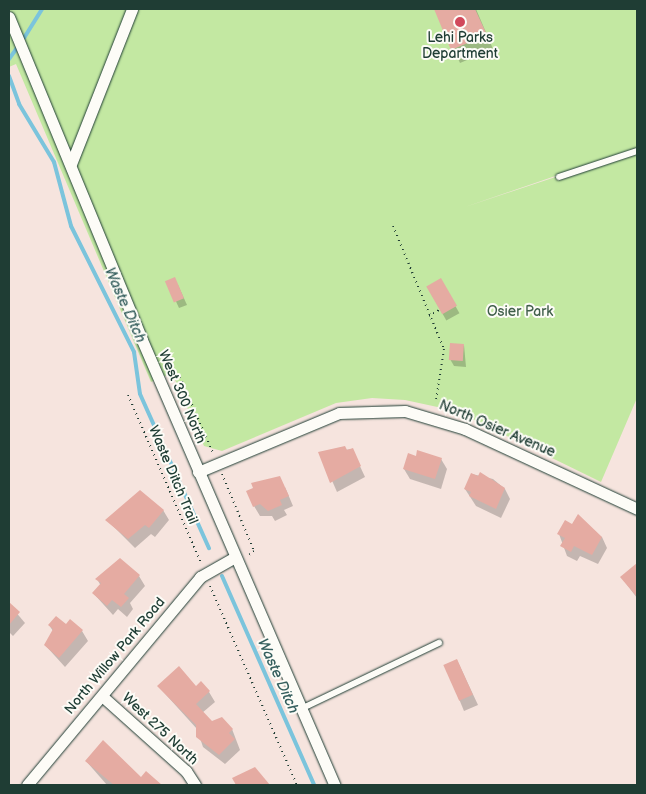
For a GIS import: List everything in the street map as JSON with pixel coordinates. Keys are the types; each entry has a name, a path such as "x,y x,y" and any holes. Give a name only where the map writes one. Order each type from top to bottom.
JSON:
{"street":[{"path":"71,164 132,9"},
{"name":"West 300 North","path":"9,17 198,472 334,785"},
{"name":"North Osier Avenue","path":"198,472 339,413 406,411 465,429 637,509"},
{"name":"North Willow Park Road","path":"27,785 200,577 234,556"},
{"name":"West 275 North","path":"102,696 186,771 195,785"}],"lane":[{"path":"559,177 637,151"},
{"path":"301,709 439,643"}],"path":[{"path":"393,226 444,349 436,400"},
{"path":"429,316 439,310"},
{"path":"180,377 212,451"},
{"name":"Waste Ditch Trail","path":"128,395 200,562"},
{"path":"224,478 254,550"},
{"path":"210,584 297,785"}],"green space":[{"name":"Osier Park","path":"9,9 637,9 637,148 465,207 637,150 637,398 601,482 456,411 405,400 372,398 336,403 222,451 204,446 172,373 151,382 16,64 9,67"}],"building":[{"name":"Lehi Parks Department","path":"434,9 475,9 487,35 451,50"},
{"path":"175,277 184,298 174,302 165,281"},
{"path":"441,278 457,306 442,314 426,286"},
{"path":"450,343 464,344 463,361 449,360"},
{"path":"345,446 347,450 353,448 361,466 330,483 318,452"},
{"path":"417,450 442,458 435,479 403,469 408,453 416,456"},
{"path":"480,472 505,488 496,509 469,496 471,492 464,489 471,473 478,476"},
{"path":"280,476 289,496 280,500 282,505 268,511 260,504 253,507 246,491 253,488 251,483"},
{"path":"140,490 164,510 149,528 145,525 128,539 105,520"},
{"path":"578,514 602,537 592,555 574,546 571,552 560,546 565,538 557,534 565,520 572,524"},
{"path":"120,558 140,575 124,594 129,598 121,607 112,600 107,606 92,593 101,583 95,579"},
{"path":"637,563 637,597 620,577"},
{"path":"9,602 20,612 9,625"},
{"path":"56,616 66,624 70,619 83,630 59,658 44,645 53,629 48,625"},
{"path":"457,659 473,695 459,701 443,665"},
{"path":"179,666 196,686 201,681 210,691 196,704 212,721 222,717 233,729 229,733 235,739 219,755 196,737 196,725 157,686"},
{"path":"103,740 141,777 146,771 162,785 114,785 85,761"},
{"path":"255,767 270,785 236,785 232,778"}],"waterway":[{"name":"Waste Ditch","path":"24,38 42,9"},
{"name":"Waste Ditch","path":"9,59 17,48"},
{"name":"Waste Ditch","path":"9,76 19,104 54,162 71,226 134,352 140,394 209,548"},
{"name":"Waste Ditch","path":"222,576 314,785"}],"place":[{"name":"Lehi Parks Department","path":"460,22"}]}
